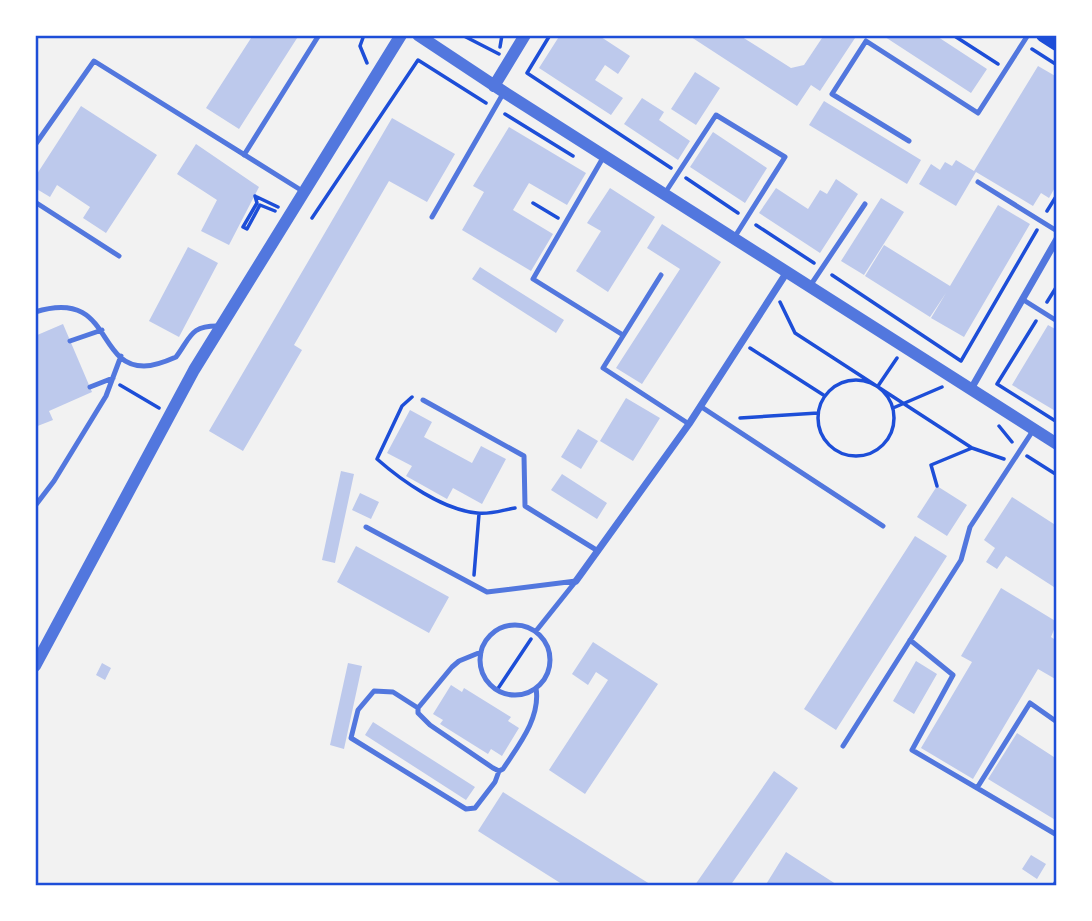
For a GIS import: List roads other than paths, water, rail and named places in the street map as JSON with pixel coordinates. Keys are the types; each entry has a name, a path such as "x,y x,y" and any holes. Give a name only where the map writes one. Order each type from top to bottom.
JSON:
{"main road":[{"path":"1043,35 1057,44"}],"street":[{"path":"35,666 194,370 401,35"},
{"path":"418,35 1057,444"},
{"path":"499,89 525,35"},
{"path":"971,389 1057,239"},
{"path":"576,582 689,424 787,272"}],"lane":[{"path":"244,155 318,35"},
{"path":"909,141 832,94 866,41 977,116 1028,35"},
{"path":"35,145 94,61 304,192"},
{"path":"432,216 495,108 499,89"},
{"path":"665,194 716,115 785,158 734,238"},
{"path":"604,156 533,279 623,335"},
{"path":"978,182 1057,231"},
{"path":"35,202 119,256"},
{"path":"810,286 866,204"},
{"path":"661,275 603,368 689,424"},
{"path":"1022,299 1057,321"},
{"path":"35,312 69,306 89,314 112,349 130,363 145,366 176,357 192,331 204,326 221,326"},
{"path":"70,341 102,330"},
{"path":"35,506 101,406 121,356"},
{"path":"90,387 113,378"},
{"path":"423,400 524,456 525,506 598,551"},
{"path":"701,406 883,526"},
{"path":"844,746 961,560 970,527 1034,429"},
{"path":"366,527 487,592 576,582"},
{"path":"536,631 576,582"},
{"path":"514,624 536,631 544,638 551,657 546,677 536,688 522,694 511,695 498,690 484,675 480,664 485,641 503,626 514,624"},
{"path":"910,640 953,675 912,750 1057,835"},
{"path":"481,652 459,661 452,667 418,708 418,713 430,725 499,771"},
{"path":"418,708 393,692 374,691 358,710 351,738 466,809 475,807 495,782 499,771 531,723 537,696 536,688"},
{"path":"977,788 1030,703 1057,722"},
{"path":"1054,886 1057,881"}]}
